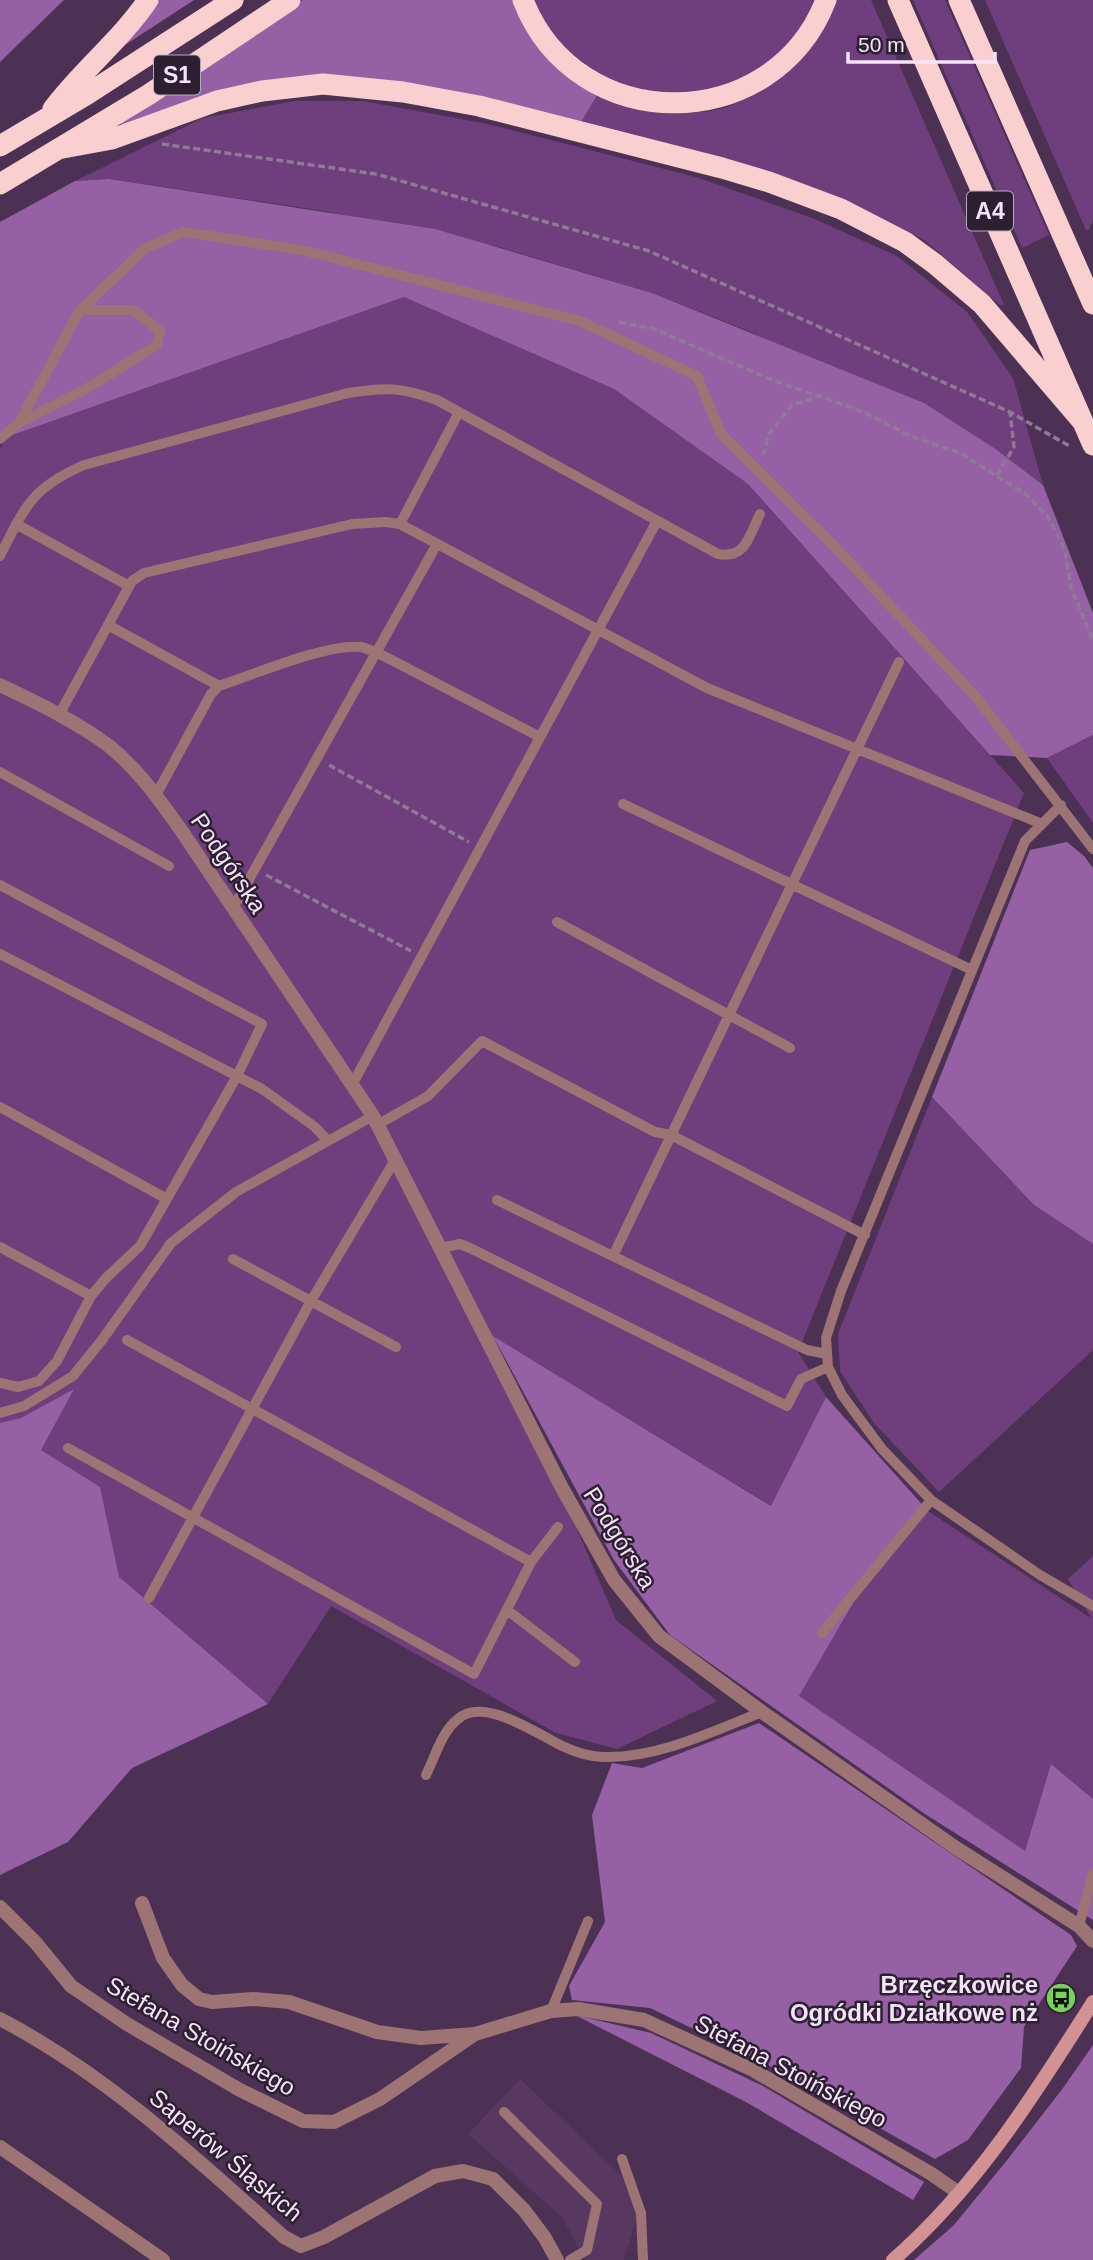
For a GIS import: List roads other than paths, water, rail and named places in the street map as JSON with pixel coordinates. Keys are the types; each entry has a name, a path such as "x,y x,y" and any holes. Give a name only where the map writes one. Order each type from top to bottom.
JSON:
{"highway":[{"path":"46,119 74,82 115,42 148,0"},
{"name":"S1","path":"0,146 233,0"},
{"name":"S1","path":"0,184 148,95 290,0"},
{"path":"523,0 529,16 551,48 585,78 611,92 633,99 675,103 713,99 764,76 801,44 812,29 826,0"},
{"name":"A4","path":"898,0 1082,421 1084,447"},
{"name":"A4","path":"959,0 1093,304"},
{"path":"63,148 112,139 217,102 262,91 323,84 403,92 479,106 722,168 830,205 905,242 982,304 1082,421"}],"main road":[{"path":"893,2260 959,2193 1022,2114 1093,2002"}],"street":[{"name":"Podgórska","path":"0,685 59,715 109,746 156,795 375,1120 561,1486 614,1580 659,1636 956,1848 1079,1926 1093,1941"},
{"name":"Stefana Stoińskiego","path":"142,1903 163,1958 182,1985 199,1999 212,2002 253,1998 289,2002 377,2032 421,2038 475,2034 551,2011 578,2009 644,2020 753,2070 930,2173 959,2193"},
{"name":"Stefana Stoińskiego","path":"0,1906 36,1942 71,1986 127,2024 240,2090 303,2121 334,2122 345,2117 380,2099 475,2034"},
{"name":"Saperów Śląskich","path":"0,2019 62,2053 116,2092 178,2142 284,2237 301,2246 324,2237 435,2176 463,2171 493,2179 524,2210 545,2238 557,2260"},
{"path":"0,2147 163,2260"}],"lane":[{"path":"19,423 80,310 146,248 184,232 302,250 580,321 697,376 721,435 834,546 976,697 1093,849"},
{"path":"0,439 19,423 84,390 157,345 160,331 134,310 80,310"},
{"path":"0,556 23,510 38,492 57,476 84,465 348,393 380,388 408,390 437,400 718,554 731,556 743,550 760,514"},
{"path":"400,524 459,412"},
{"path":"352,1085 657,521"},
{"path":"59,715 129,586 144,573 285,538 352,524 386,522 400,524 707,688 1042,824"},
{"path":"16,524 129,586"},
{"path":"233,908 437,544"},
{"path":"108,625 219,686"},
{"path":"156,795 211,694 219,686 299,658 344,648 362,647 376,652 540,737"},
{"path":"613,1256 899,662"},
{"path":"0,772 169,866"},
{"path":"623,804 972,970"},
{"path":"1061,805 1025,841 841,1291 826,1338 828,1367 842,1395 882,1449 932,1500 1040,1575 1093,1606"},
{"path":"0,885 262,1024 237,1076 140,1246 91,1296 57,1361 39,1381 18,1387 0,1383"},
{"path":"556,922 790,1048"},
{"path":"0,954 262,1089 315,1127 328,1141"},
{"path":"0,1413 24,1406 73,1376 102,1340 171,1242 236,1192 328,1141 428,1097 482,1041 655,1132 671,1135 865,1235"},
{"path":"0,1107 167,1199"},
{"path":"149,1598 311,1301 395,1160"},
{"path":"497,1200 807,1350 827,1354"},
{"path":"440,1248 460,1244 470,1248 787,1406 801,1379 828,1367"},
{"path":"0,1247 91,1296"},
{"path":"233,1259 396,1348"},
{"path":"127,1340 531,1562"},
{"path":"68,1448 474,1674 531,1562 558,1527"},
{"path":"822,1633 932,1500"},
{"path":"507,1610 576,1662"},
{"path":"426,1775 447,1732 459,1717 481,1712 509,1717 564,1747 600,1757 634,1756 703,1736 762,1712"},
{"path":"1079,1926 1093,1873"},
{"path":"551,2011 588,1922"},
{"path":"504,2112 597,2204 587,2250 570,2260"},
{"path":"622,2159 642,2213 643,2260"}],"place":[{"name":"Brzęczkowice Ogródki Działkowe nż","path":"1061,1998"}]}
